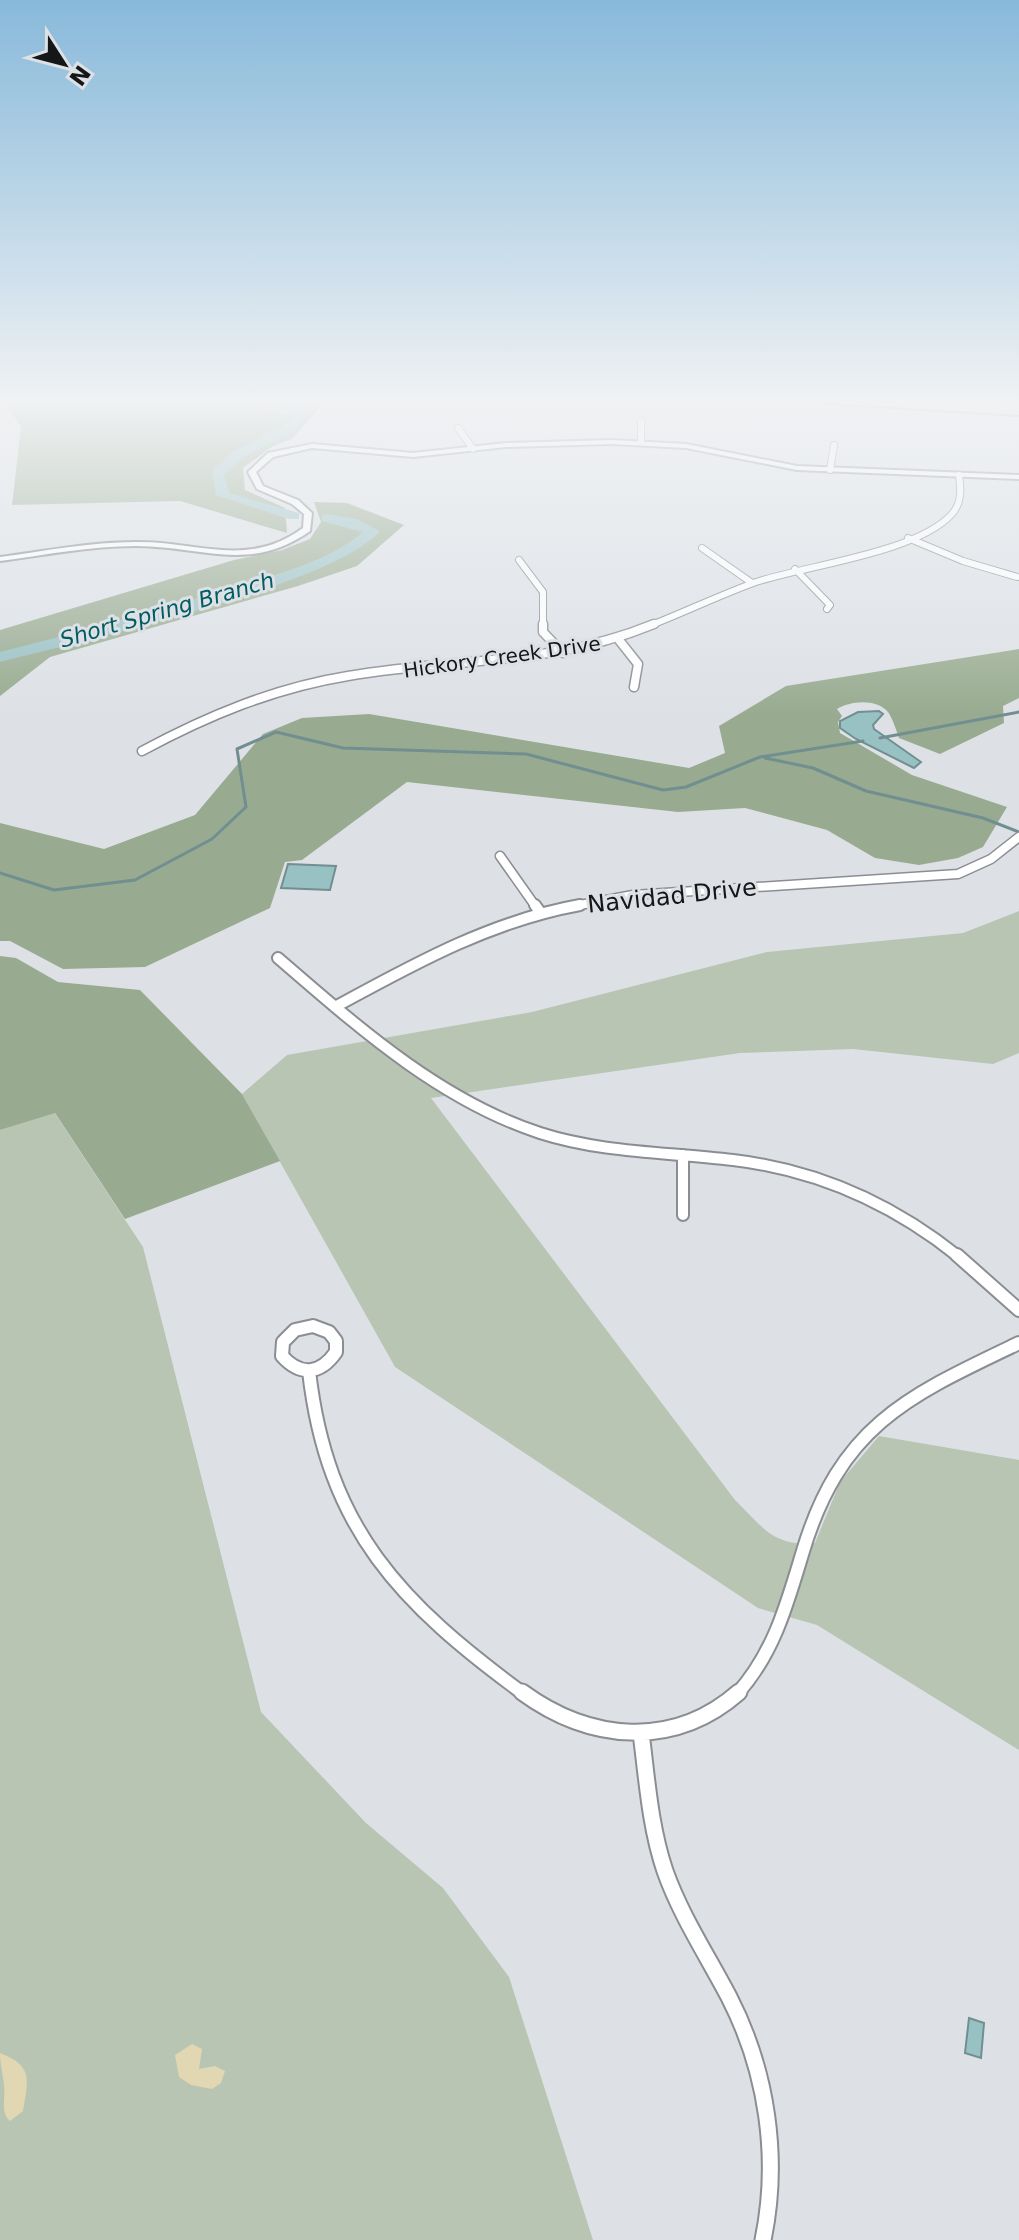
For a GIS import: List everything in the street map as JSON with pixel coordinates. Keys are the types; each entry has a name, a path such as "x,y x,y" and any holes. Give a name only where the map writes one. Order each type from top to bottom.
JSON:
{"street":[{"path":"0,559 97,548 159,545 238,553 271,549 293,540 307,529 308,513 299,506"},
{"name":"Hickory Creek Drive","path":"142,751 217,713 344,677 563,653 619,640 752,583 795,569 864,555 908,538 943,521 958,506"},
{"path":"908,538 963,561 1017,577"},
{"path":"0,566 97,548"},
{"path":"702,548 752,583"},
{"path":"519,560 543,592 543,632 563,653"},
{"path":"795,569 830,605 827,609"},
{"path":"619,640 638,664 634,687"},
{"name":"Navidad Drive","path":"335,1007 443,948 540,912 633,895 958,874 981,867 996,858 1019,837"},
{"path":"500,856 540,912"},
{"path":"278,958 378,1044 464,1100 515,1124 591,1146 771,1166 827,1181 865,1196 947,1245 1019,1310"},
{"path":"683,1155 683,1215"},
{"path":"321,1327 334,1337 336,1351 327,1365 309,1371 291,1368 281,1349 283,1342 295,1330 321,1327"},
{"path":"309,1371 312,1409 333,1482 364,1543 391,1581 449,1637 545,1709 588,1726 641,1733 675,1728 710,1717 749,1684 774,1642 822,1494 847,1455 863,1437 906,1399 1019,1343"},
{"path":"641,1733 655,1833 665,1870 681,1908 738,2014 759,2075 770,2155 769,2204 763,2240"}],"green space":[{"path":"195,506 280,506 285,508 287,533"},
{"path":"315,506 354,506 404,525 357,566 298,586 50,657 0,696 0,630 234,560 282,550 310,539 321,522"},
{"path":"1019,649 1019,698 1003,706 1004,723 940,754 899,738 888,712 877,704 856,703 837,709 842,716 838,722 840,733 912,775 1007,807 983,847 958,858 919,865 875,858 827,830 745,808 678,812 407,782 302,860 285,862 270,908 145,967 63,969 10,941 0,941 0,823 104,849 195,815 263,734 302,718 369,714 689,768 725,753 719,726 786,686"},
{"path":"1019,911 1019,1053 993,1064 853,1049 740,1053 431,1098 735,1500 770,1533 789,1542 815,1543 840,1482 879,1436 1019,1460 1019,1750 817,1625 758,1608 395,1367 242,1094 287,1055 532,1012 767,952 963,933"},
{"path":"0,956 16,958 58,982 140,990 242,1094 280,1161 125,1219 55,1113 0,1130"},
{"path":"54,1112 143,1247 261,1712 366,1823 443,1888 509,1977 593,2240 0,2240 0,1130"}],"sand":[{"path":"192,2044 202,2049 199,2069 215,2066 225,2071 221,2083 212,2089 191,2085 179,2077 175,2055"},
{"path":"0,2053 19,2063 26,2075 23,2111 10,2121 4,2109"}],"water":[{"path":"879,711 883,714 873,725 874,729 921,762 914,768 840,728 840,721 858,712"},
{"path":"288,864 336,866 330,890 281,888"},
{"path":"969,2018 984,2023 981,2058 965,2053"}],"waterway":[{"name":"Short Spring Branch","path":"259,506 294,516"},
{"name":"Short Spring Branch","path":"0,657 138,621 263,583 355,546 373,531 351,522 327,518"},
{"path":"880,738 1019,712"},
{"path":"0,873 54,890 135,880 212,839 246,807 237,749 276,732 343,748 526,754 663,790 686,787 760,757 863,741"},
{"path":"765,758 813,768 866,791 983,818 1019,832"}]}
